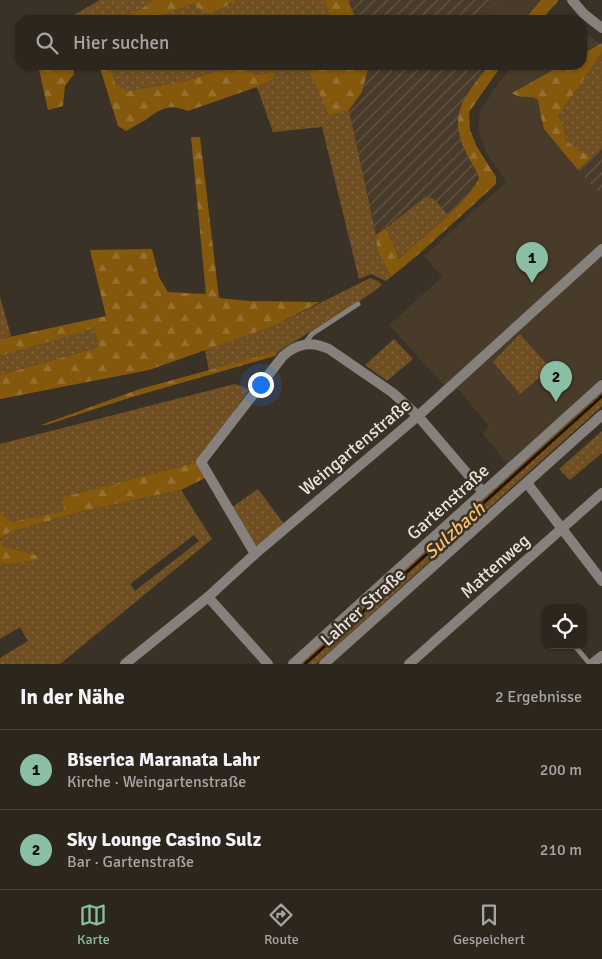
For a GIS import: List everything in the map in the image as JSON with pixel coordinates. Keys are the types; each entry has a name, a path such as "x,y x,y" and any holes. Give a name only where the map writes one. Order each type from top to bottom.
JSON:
{"street":[{"path":"572,0 585,15"},
{"path":"587,16 602,28"},
{"name":"Weingartenstraße","path":"125,664 208,597 255,554 418,416 602,249"},
{"path":"255,554 201,462 283,356 292,348 304,345 319,345 347,360 393,393 418,416 483,492"},
{"name":"Gartenstraße","path":"293,664 602,385"},
{"name":"Lahrer Straße","path":"324,664 602,415"},
{"path":"527,483 602,581"},
{"name":"Mattenweg","path":"409,664 602,493"},
{"path":"208,597 268,664"},
{"path":"591,664 602,656"}],"lane":[{"path":"304,345 312,334 358,304"},
{"path":"578,649 591,664"}],"shaded area":[{"path":"100,0 154,0 138,11 127,15 74,15"},
{"path":"237,0 324,0 329,15 162,15 193,4 213,13"},
{"path":"348,0 495,0 497,3 482,15 354,15"},
{"path":"495,0 541,0 528,15 483,15 497,4"},
{"path":"587,34 600,44 587,51"},
{"path":"602,53 602,148 592,157 568,142 558,116"},
{"path":"112,70 220,70 185,81 126,91 115,83"},
{"path":"248,70 311,70 308,72 329,116 349,110 376,235 377,250 391,277 386,281 371,274 359,279 322,127 273,132 257,87 272,80 271,71 257,75"},
{"path":"368,70 485,70 467,92 459,113 459,131 465,150 476,168 479,178 475,187 448,215 434,199 425,197 376,235 349,110 362,92"},
{"path":"509,70 553,70 512,93 517,97 533,96 538,101 544,129 602,196 602,378 508,464 482,433 489,426 458,389 452,394 389,325 442,277 424,256 506,182 486,152 478,130 480,112"},
{"path":"602,148 602,196 578,170"},
{"path":"425,197 434,199 448,215 399,259 386,228"},
{"path":"370,278 382,285 363,299 279,351 209,371 205,350 274,326"},
{"path":"0,297 11,336 0,339"},
{"path":"94,327 99,347 0,375 0,356"},
{"path":"520,334 550,368 520,394 493,362"},
{"path":"394,339 413,359 387,381 365,365"},
{"path":"235,384 249,390 198,462 64,497 65,511 12,522 0,512 0,444"},
{"path":"602,392 602,406 316,664 300,664"},
{"path":"602,431 602,453 570,480 559,469"},
{"path":"258,489 284,524 256,547 232,507"},
{"path":"181,490 212,539 60,664 0,664 0,658 28,641 20,627 0,639 0,565 38,560 36,555 2,546 0,539 10,532 88,510","holes":["194,535 199,541 135,591 130,584"]}],"green space":[{"path":"154,0 237,0 213,13 207,14 193,4 162,15 127,15 138,11"},
{"path":"324,0 348,0 354,15 329,15"},
{"path":"541,0 559,0 546,15 528,15"},
{"path":"602,43 602,53 558,116 563,126 566,140 578,150 592,157 578,170 544,129 538,100 512,93 553,70 587,70 587,51"},
{"path":"39,70 73,70 74,74 65,86 63,106 48,110"},
{"path":"101,70 112,70 115,83 127,91 185,81 220,70 248,70 257,75 271,71 275,73 272,80 257,87 188,111 169,107 164,108 126,131 118,126"},
{"path":"311,70 368,70 362,92 349,110 329,116 308,72"},
{"path":"485,70 498,70 469,112 470,130 477,147 496,177 496,184 391,277 377,250 376,235 386,228 399,259 465,198 479,178 460,137 458,125 462,104 473,85"},
{"path":"191,137 200,137 219,298 249,301 320,302 274,326 149,370 0,399 0,375 99,347 94,328 0,356 0,339 106,316 90,250 152,249 159,277 168,292 206,294"},
{"path":"279,351 275,356 41,425 140,389"},
{"path":"198,462 205,478 181,490 88,510 10,532 0,539 0,512 12,522 64,511 63,497"},
{"path":"0,539 2,546 36,555 39,560 0,565"}],"waterway":[{"name":"Sulzbach","path":"305,664 602,396"}],"place":[{"name":"Biserica Maranata Lahr","path":"532,283"},
{"name":"Sky Lounge Casino Sulz","path":"556,402"}]}
